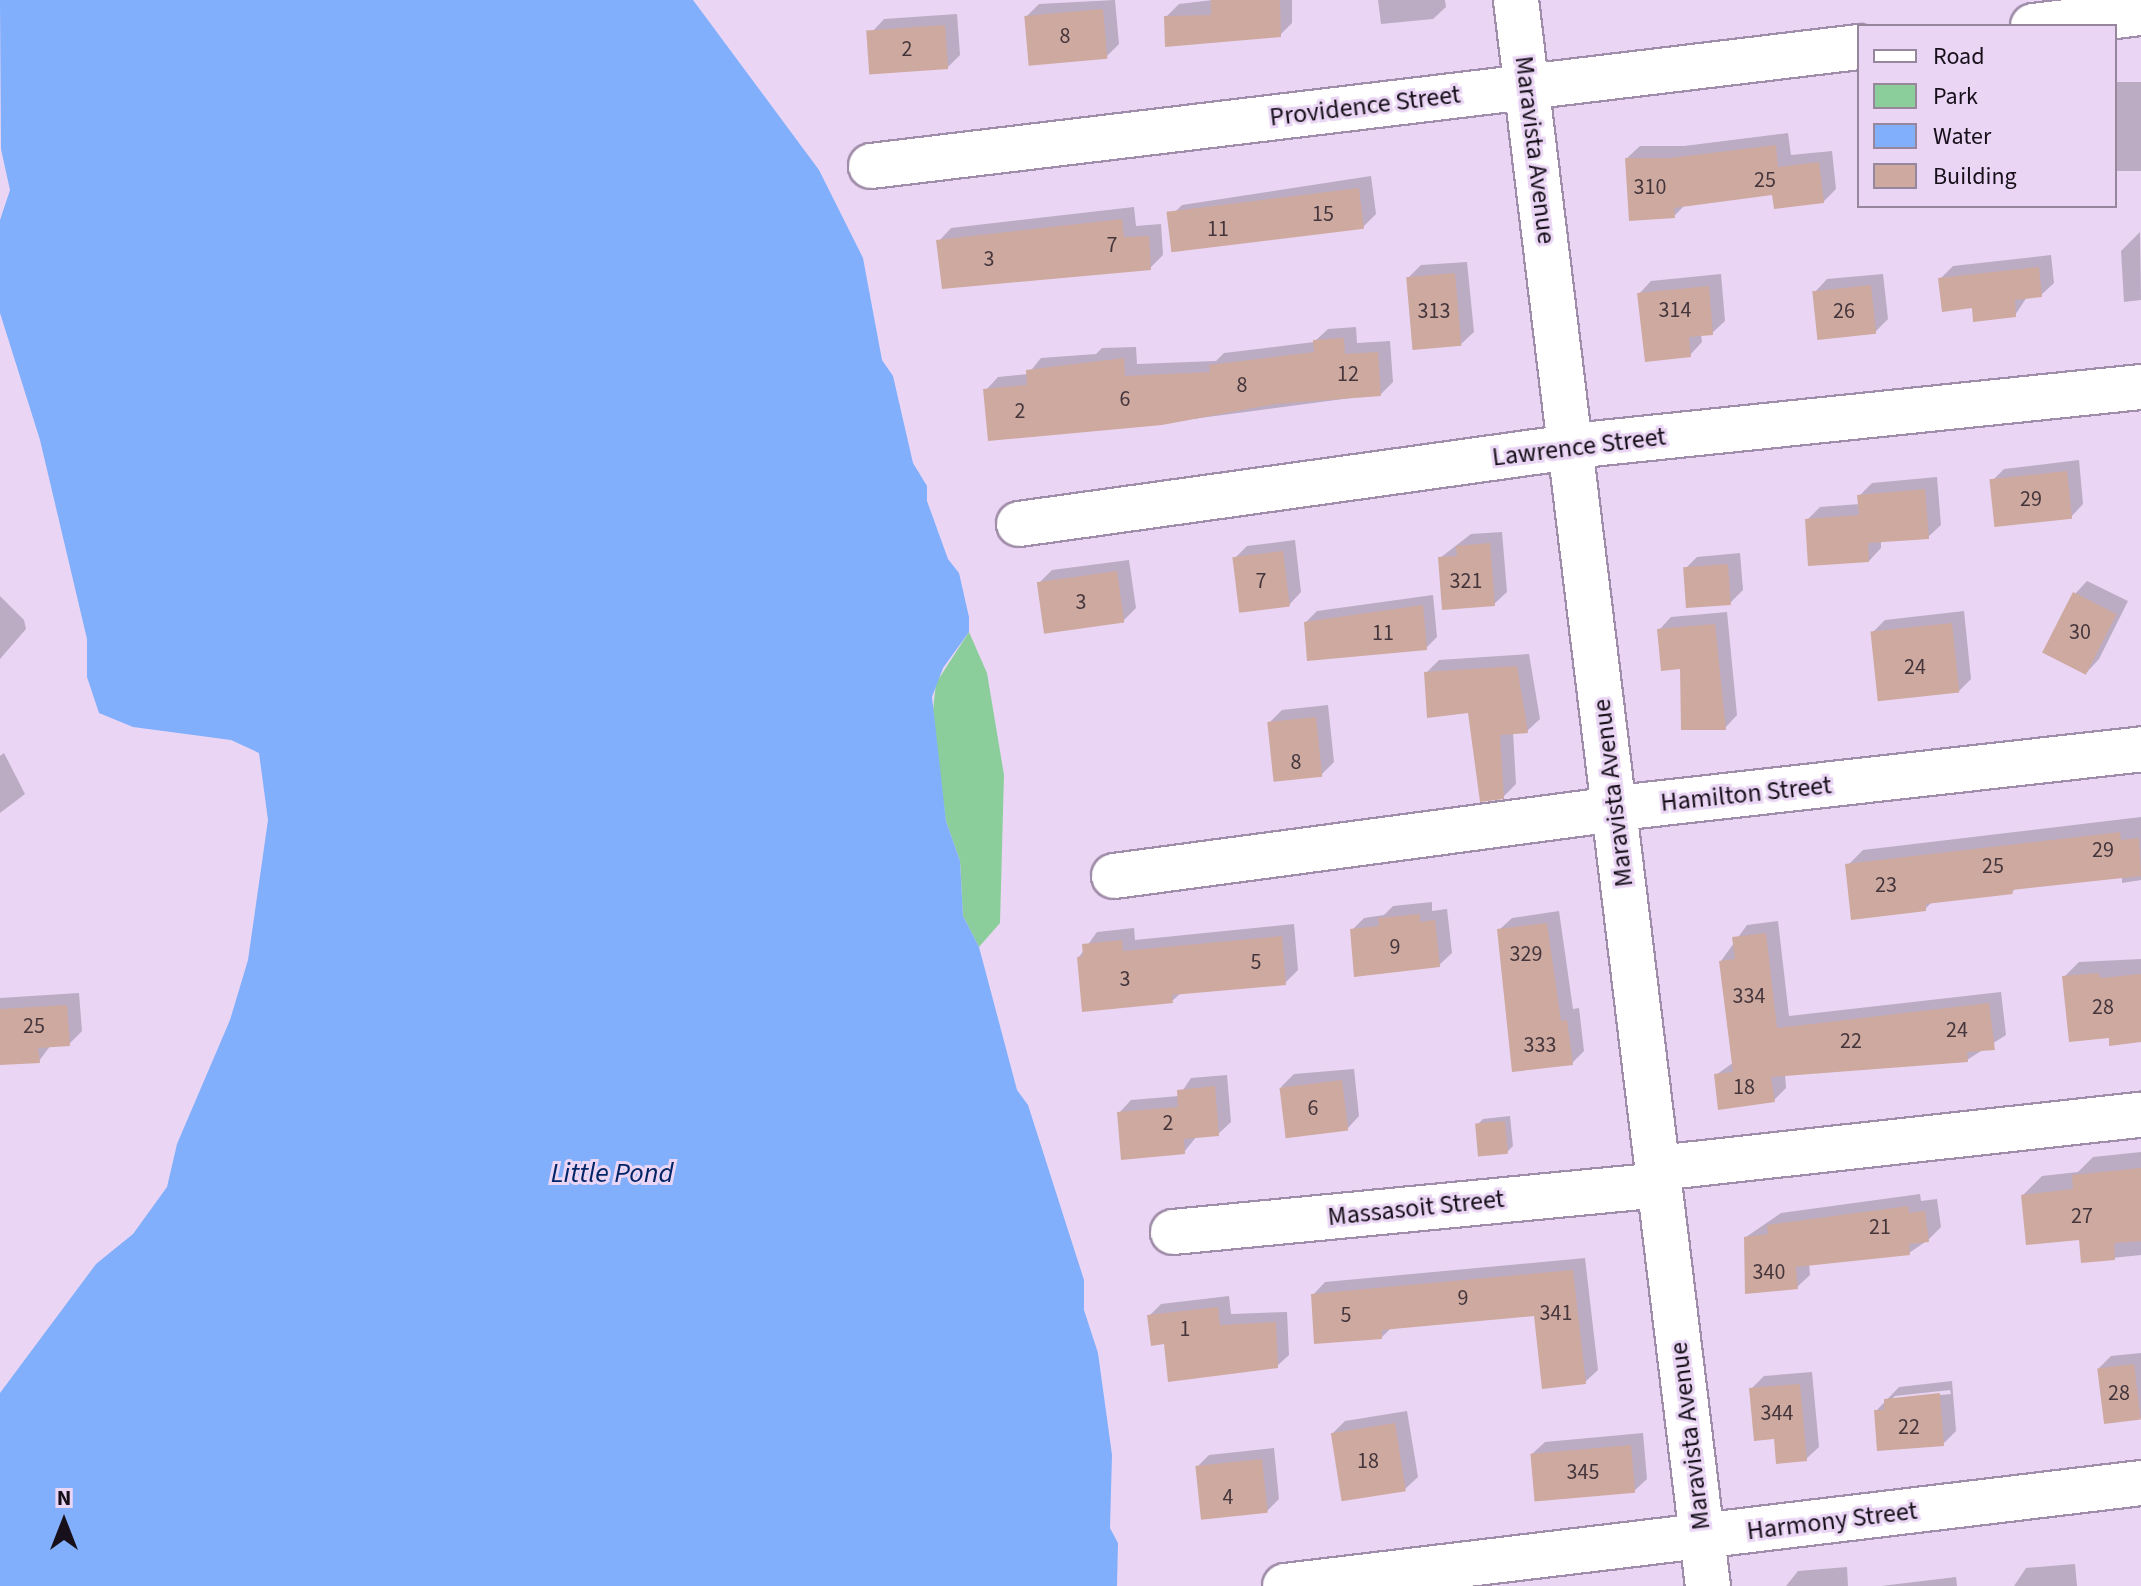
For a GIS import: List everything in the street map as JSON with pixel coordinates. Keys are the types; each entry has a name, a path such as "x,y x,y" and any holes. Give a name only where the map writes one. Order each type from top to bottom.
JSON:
{"street":[{"name":"Maravista Avenue","path":"1516,0 1708,1586"},
{"path":"2050,24 2141,13"},
{"name":"Providence Street","path":"871,166 1857,47"},
{"name":"Lawrence Street","path":"1019,524 1571,447 2141,387"},
{"name":"Hamilton Street","path":"1114,876 1615,811 2141,749"},
{"name":"Massasoit Street","path":"1173,1232 1659,1176 2141,1115"},
{"name":"Harmony Street","path":"1285,1586 2141,1483"}],"green space":[{"path":"969,632 987,673 1004,775 1000,923 979,947 963,916 960,861 946,821 932,719 936,683"}],"water":[{"name":"Little Pond","path":"0,0 693,0 819,170 863,258 882,360 893,376 913,463 927,486 927,501 948,559 959,573 969,617 969,632 943,668 932,697 946,821 960,861 963,916 979,947 1017,1090 1028,1105 1084,1280 1084,1310 1098,1353 1112,1455 1110,1528 1118,1543 1117,1586 0,1586 0,1393 96,1264 133,1234 167,1187 177,1144 230,1020 248,960 268,820 259,753 231,740 133,727 99,713 87,677 87,639 40,440 0,313 0,220 10,190 1,149"}],"building":[{"path":"1211,0 1280,0 1281,37 1165,47 1164,16 1211,15"},
{"path":"1103,9 1107,59 1029,66 1024,16"},
{"path":"945,25 948,69 869,74 866,31"},
{"path":"1776,145 1778,167 1819,162 1824,203 1774,209 1772,195 1674,208 1675,218 1629,221 1625,158 1670,158"},
{"path":"1359,188 1364,229 1171,252 1166,212"},
{"path":"1122,219 1124,237 1149,236 1151,270 942,289 936,240"},
{"path":"2039,267 2042,297 2015,300 2016,317 1973,322 1972,308 1942,312 1938,278"},
{"path":"1455,273 1461,346 1413,350 1406,277"},
{"path":"1871,285 1876,334 1817,340 1812,291"},
{"path":"1709,286 1713,335 1689,337 1691,357 1645,362 1637,293"},
{"path":"1344,338 1345,354 1378,352 1381,396 1275,404 1162,425 988,441 983,389 1027,385 1026,370 1124,358 1125,376 1210,372 1209,365 1314,352 1313,340"},
{"path":"2067,471 2072,519 1994,527 1989,479"},
{"path":"1925,489 1929,539 1868,543 1869,562 1808,566 1805,519 1859,515 1857,495"},
{"path":"1490,543 1495,606 1442,610 1438,557 1457,556 1456,546"},
{"path":"1283,551 1290,607 1239,613 1232,557"},
{"path":"1728,564 1731,605 1686,608 1683,567"},
{"path":"1117,571 1124,622 1044,634 1037,582"},
{"path":"2073,592 2117,614 2086,675 2042,653"},
{"path":"1423,605 1427,650 1307,661 1304,622"},
{"path":"1952,623 1959,693 1878,701 1870,632"},
{"path":"1715,624 1726,730 1681,730 1680,669 1661,671 1657,629"},
{"path":"1517,666 1528,733 1500,735 1504,799 1480,802 1468,713 1427,718 1424,672"},
{"path":"1316,717 1322,777 1274,782 1267,722"},
{"path":"2120,832 2121,840 2139,838 2141,876 2012,890 2013,894 1926,904 1926,911 1851,920 1845,864"},
{"path":"1420,914 1420,922 1435,920 1440,967 1354,977 1350,929 1379,926 1378,918"},
{"path":"1547,923 1561,1021 1567,1020 1573,1065 1512,1072 1497,929"},
{"path":"1766,933 1777,1028 1989,1003 1995,1050 1967,1052 1968,1062 1771,1077 1775,1102 1718,1110 1714,1074 1733,1072 1719,961 1735,959 1732,937"},
{"path":"1282,936 1286,985 1172,995 1173,1003 1082,1012 1077,957 1083,956 1082,944 1122,940 1123,951"},
{"path":"2099,973 2100,978 2141,974 2141,1042 2109,1046 2109,1038 2069,1042 2062,976"},
{"path":"67,1005 70,1046 38,1048 40,1063 0,1065 0,1009"},
{"path":"1342,1080 1348,1131 1286,1138 1279,1088"},
{"path":"1215,1086 1219,1136 1184,1139 1185,1154 1121,1160 1117,1112 1178,1107 1177,1090"},
{"path":"1505,1121 1508,1154 1478,1156 1475,1124"},
{"path":"2141,1168 2141,1241 2114,1243 2115,1260 2081,1263 2079,1240 2026,1245 2021,1195 2073,1189 2072,1175"},
{"path":"1908,1206 1909,1213 1925,1211 1929,1242 1909,1244 1910,1255 1796,1267 1798,1289 1745,1294 1744,1237 1768,1234 1767,1225"},
{"path":"1573,1270 1586,1384 1542,1389 1534,1316 1382,1330 1382,1339 1314,1344 1311,1294"},
{"path":"1218,1307 1220,1325 1276,1322 1278,1368 1168,1382 1164,1344 1151,1346 1147,1315"},
{"path":"2134,1364 2141,1420 2104,1424 2097,1369"},
{"path":"1800,1384 1807,1461 1776,1464 1774,1439 1754,1441 1749,1388"},
{"path":"1940,1393 1944,1446 1877,1451 1874,1410 1884,1410 1884,1399"},
{"path":"1395,1423 1406,1491 1342,1501 1331,1433"},
{"path":"1631,1445 1635,1493 1535,1502 1530,1454"},
{"path":"1262,1459 1268,1513 1201,1520 1195,1466"}]}
